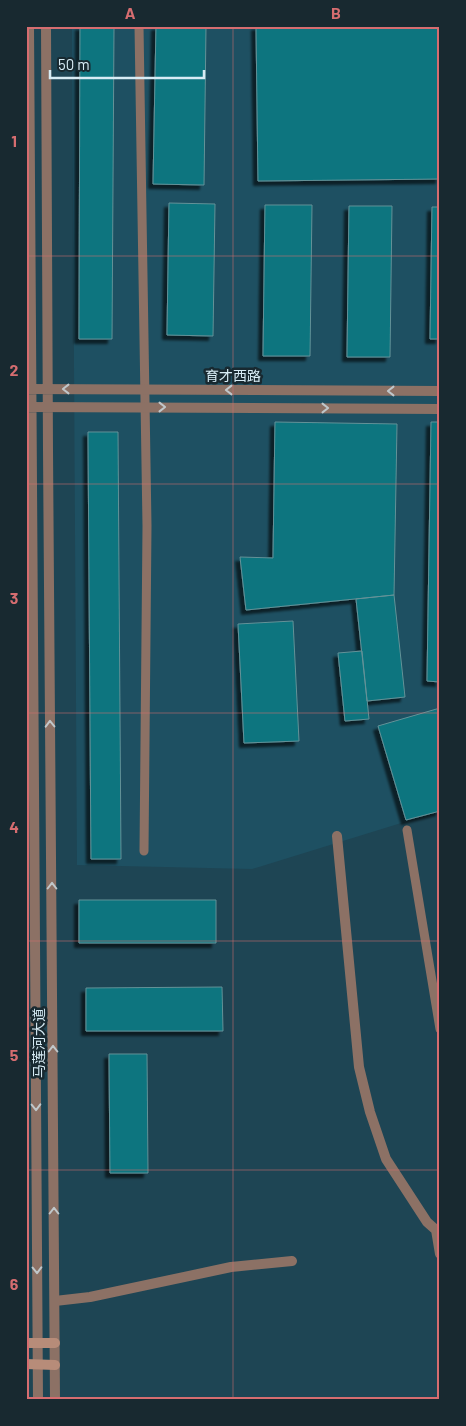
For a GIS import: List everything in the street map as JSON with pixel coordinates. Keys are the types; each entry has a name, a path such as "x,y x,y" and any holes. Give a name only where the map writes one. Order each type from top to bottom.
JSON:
{"main road":[{"path":"26,1343 55,1344"},
{"path":"26,1364 55,1365"}],"street":[{"name":"马莲河大道","path":"28,26 28,407 38,1400"},
{"name":"马莲河大道","path":"46,26 55,1400"},
{"name":"育才西路","path":"28,389 440,391"},
{"path":"28,407 440,409"},
{"path":"337,836 359,1066 370,1112 386,1159 426,1222 438,1228 440,1254"},
{"path":"55,1301 90,1298 231,1267 292,1261"}],"lane":[{"path":"139,26 147,526 144,851"},
{"path":"406,830 440,1029"}],"shaded area":[{"path":"72,26 440,26 440,811 252,869 77,865"}],"building":[{"path":"80,26 114,26 112,339 79,339"},
{"path":"156,26 206,26 204,185 153,184"},
{"path":"256,26 440,26 440,179 258,181"},
{"path":"169,203 215,204 213,336 167,335"},
{"path":"265,205 312,205 310,356 263,356"},
{"path":"349,206 392,206 390,357 347,357"},
{"path":"432,207 440,207 440,339 430,339"},
{"path":"275,422 397,424 394,595 246,610 240,557 273,558"},
{"path":"431,422 440,422 440,682 427,681"},
{"path":"88,432 118,432 121,859 91,859"},
{"path":"394,595 405,697 367,701 356,599"},
{"path":"293,621 299,741 244,743 238,624"},
{"path":"362,651 369,719 345,721 338,653"},
{"path":"440,708 440,811 406,820 378,726"},
{"path":"79,900 216,900 216,943 79,943"},
{"path":"222,987 223,1031 86,1031 86,988"},
{"path":"109,1054 147,1054 148,1173 110,1173"}]}
